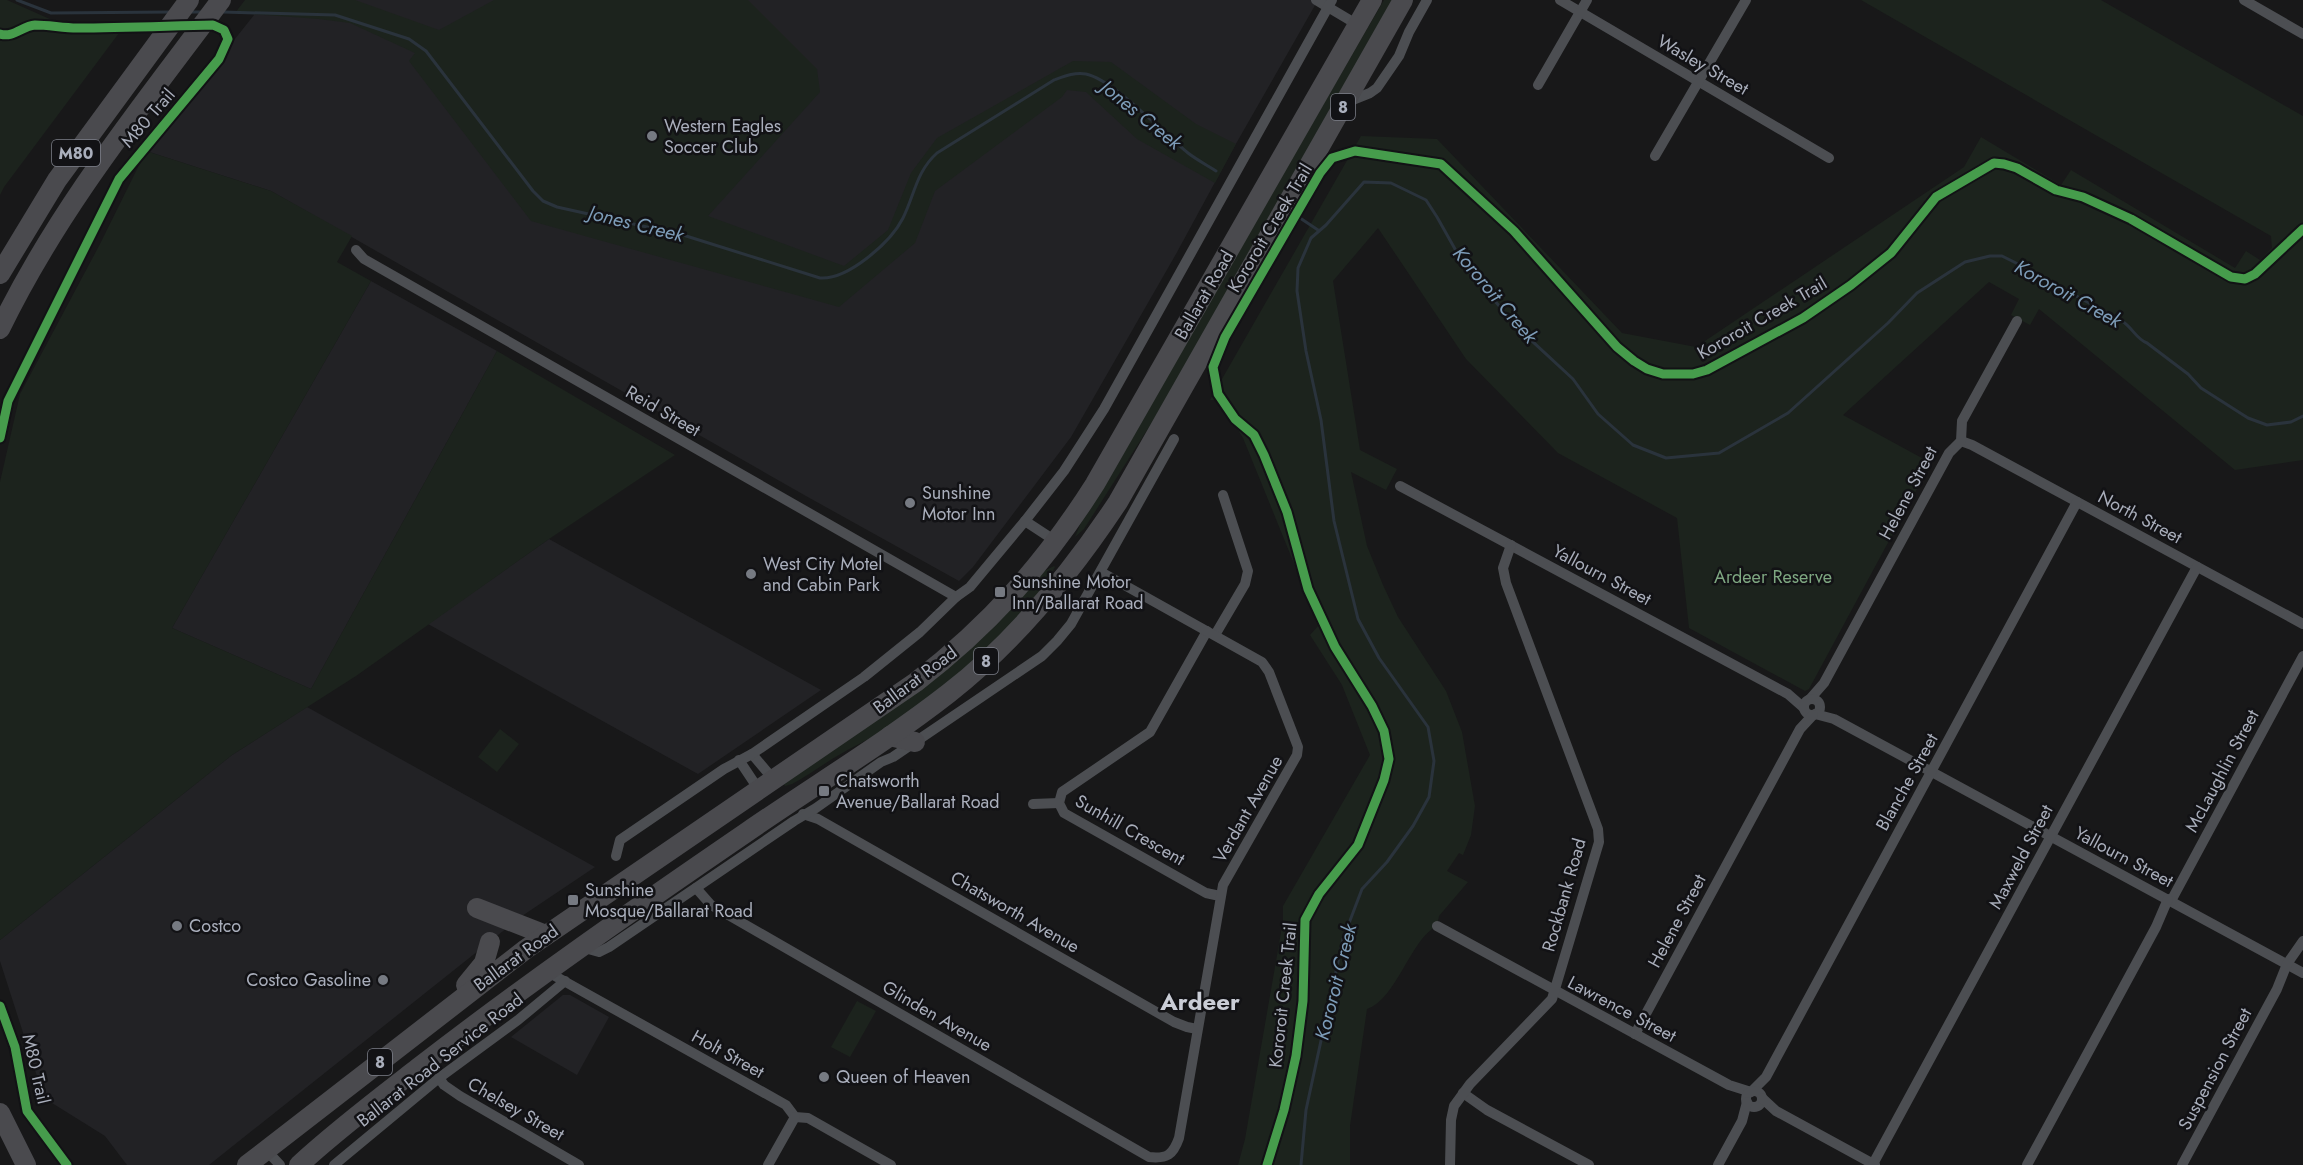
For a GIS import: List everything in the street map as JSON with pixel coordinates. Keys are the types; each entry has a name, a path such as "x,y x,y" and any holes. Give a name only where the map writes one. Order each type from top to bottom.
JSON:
{"highway":[{"name":"M80","path":"0,274 57,180 189,0"},
{"name":"M80","path":"0,329 26,279 69,207 221,0"},
{"name":"Ballarat Road","path":"247,1165 546,935 916,682 966,642 1006,602 1057,542 1115,450 1372,0"},
{"name":"Ballarat Road","path":"299,1165 334,1134 581,946 803,810 887,737 950,692 1004,644 1031,616 1080,557 1118,502 1403,0"},
{"path":"1057,542 1080,557"},
{"path":"881,762 887,737 915,742"},
{"path":"767,785 782,790 803,810"},
{"path":"477,909 546,935"},
{"path":"438,1017 484,963 490,942"},
{"path":"0,1113 26,1165"}],"street":[{"path":"1316,0 1330,4 1358,25"},
{"path":"1345,103 1377,88 1399,56 1427,0"},
{"name":"Wasley Street","path":"1560,0 1829,158"},
{"path":"1538,85 1587,0"},
{"path":"1655,156 1746,0"},
{"path":"2244,0 2303,34"},
{"name":"Ballarat Road","path":"616,856 620,840 739,760 752,754 897,653 956,597 970,587 1026,521 1064,471 1104,409 1330,4"},
{"name":"Reid Street","path":"356,250 374,265 956,597"},
{"name":"Helene Street","path":"1635,1034 1949,453 1961,441 1962,422 2017,321"},
{"name":"Ballarat Road","path":"581,946 599,952 609,947 696,888 803,810 915,742 1042,656 1071,624 1174,440"},
{"name":"North Street","path":"1961,441 2303,624"},
{"name":"Yallourn Street","path":"1400,486 2303,973"},
{"name":"Sunhill Crescent","path":"1220,896 1206,893 1064,813 1059,803 1062,792 1150,732 1211,633 1245,584 1248,571 1223,495"},
{"name":"Blanche Street","path":"1718,1165 2077,502"},
{"path":"1026,521 1057,542"},
{"name":"Rockbank Road","path":"1460,1096 1550,1002 1599,842 1599,835 1504,576 1515,546"},
{"name":"Maxweld Street","path":"1871,1164 2197,567"},
{"name":"Verdant Avenue","path":"1101,572 1262,662 1269,672 1298,747 1297,755 1223,885 1179,1138 1175,1149 1168,1156"},
{"name":"McLaughlin Street","path":"2027,1165 2303,656"},
{"path":"752,754 767,785"},
{"path":"739,760 767,785"},
{"name":"Sunhill Crescent","path":"1033,804 1059,803"},
{"name":"Chatsworth Avenue","path":"803,810 1174,1022 1197,1029"},
{"name":"Glinden Avenue","path":"696,888 711,905 1149,1157 1168,1156"},
{"name":"Lawrence Street","path":"1437,926 1871,1164"},
{"name":"Suspension Street","path":"2182,1165 2302,942"},
{"name":"Holt Street","path":"546,971 786,1105 795,1117 808,1118 891,1165"},
{"name":"Ballarat Road Service Road","path":"334,1165 439,1078 518,1020 565,981"},
{"name":"Chelsey Street","path":"439,1078 444,1085 460,1096 579,1165"},
{"path":"1450,1165 1452,1113 1460,1096 1589,1165"},
{"path":"768,1165 795,1117"},
{"path":"266,1150 280,1165"}],"shaded area":[{"path":"266,0 1318,0 1071,437 973,567 959,581 271,191 146,151"},
{"path":"371,281 497,351 311,689 172,628"},
{"path":"549,539 821,690 698,774 428,624"},
{"path":"307,707 595,867 522,916 209,1165 127,1165 105,1136 44,1098 0,961 0,940 232,755"},
{"path":"563,995 570,995 609,1017 577,1075 511,1037"}],"green space":[{"path":"0,0 7,0 52,20 125,25 0,195"},
{"path":"245,0 355,0 439,30 494,0 748,0 817,69 820,92 708,216 844,266 888,230 911,173 937,138 1073,61 1111,62 1196,124 1236,144 1215,183 1137,139 1086,92 1067,90 1062,97 935,191 915,243 839,307 531,221 409,61 415,53 350,23 235,13"},
{"path":"1384,0 1394,0 1163,405 1084,529 1075,537 1085,513"},
{"name":"Ardeer Reserve","path":"1861,0 2101,0 2303,116 2303,460 2235,470 2039,309 2030,325 2011,315 2019,299 1989,282 1843,415 1931,463 1809,689 1805,691 1689,628 1677,518 1558,453 1466,359 1378,228 1333,281 1360,450 1397,469 1386,490 1351,472 1367,546 1383,585 1398,617 1446,691 1462,732 1475,806 1471,835 1463,855 1459,853 1447,871 1468,882 1439,916 1437,926 1419,943 1387,994 1367,1009 1350,1126 1350,1165 1238,1165 1245,1139 1283,921 1283,906 1370,755 1342,685 1310,635 1319,625 1243,438 1219,400 1210,400 1361,136 1437,139 1622,333 1696,347 1964,167 1981,137 2061,185 2071,170 2235,268 2246,251 2260,260 2272,248 2271,236"},
{"path":"146,151 271,191 352,236 337,262 371,281 172,628 311,689 497,351 675,455 549,539 356,676 232,755 0,940 0,482 20,394 100,244"},
{"path":"1054,566 1040,591 1021,614 1000,637 952,679 879,733 798,781 785,786 784,784 1044,571"},
{"path":"500,729 519,744 497,772 478,757"},
{"path":"857,1001 876,1011 850,1057 831,1047"}],"waterway":[{"name":"Jones Creek","path":"17,0 51,13 171,12"},
{"name":"Jones Creek","path":"190,12 204,12"},
{"name":"Jones Creek","path":"223,12 335,15 409,39 426,51 543,201 557,207 683,235 820,278 843,273 867,258 889,238 903,218 925,168 937,153 1054,80 1070,75 1086,74 1110,86 1188,153 1216,171"},
{"name":"Kororoit Creek","path":"1301,1165 1306,1110 1343,939 1362,889 1387,862 1413,826 1429,797 1434,761 1428,727 1379,658 1358,619 1334,521 1321,420 1306,351 1297,291 1298,268 1311,238 1326,225 1364,182 1391,183 1426,200 1464,265 1519,329 1573,379 1598,414 1633,445 1666,458 1719,453 1788,413 1888,323 1917,293 1965,262 1990,256 2002,256 2122,321 2140,339 2188,374 2201,388 2248,418 2267,425 2291,422 2303,416"},
{"name":"Jones Creek","path":"1300,218 1318,230"}],"cycle path":[{"name":"M80 Trail","path":"0,34 14,33 35,25 77,28 213,25 224,30 228,39 219,59 119,179 8,401 0,438"},
{"name":"Kororoit Creek Trail","path":"1267,1165 1284,1110 1296,1056 1303,1001 1305,920 1319,894 1358,845 1384,780 1389,759 1384,731 1372,706 1335,647 1308,589 1287,512 1264,455 1254,435 1235,419 1218,394 1213,367 1225,337 1320,173 1332,158 1355,151 1441,164 1514,231 1617,347 1647,369 1663,374 1693,374 1707,370 1803,318 1851,285 1891,253 1936,197 1994,163 2017,168 2056,190 2083,197 2131,219 2231,277 2245,279 2255,274 2303,229"},
{"name":"M80 Trail","path":"0,1006 15,1047 27,1111 67,1165"}],"place":[{"name":"Western Eagles Soccer Club","path":"652,136"},
{"name":"Sunshine Motor Inn","path":"910,503"},
{"name":"West City Motel and Cabin Park","path":"751,574"},
{"name":"Sunshine Motor Inn/Ballarat Road","path":"1000,592"},
{"name":"Chatsworth Avenue/Ballarat Road","path":"824,791"},
{"name":"Sunshine Mosque/Ballarat Road","path":"573,900"},
{"name":"Costco","path":"177,926"},
{"name":"Costco Gasoline","path":"383,980"},
{"name":"Queen of Heaven","path":"824,1077"}],"district":[{"name":"Ardeer","path":"1200,1001"}]}
